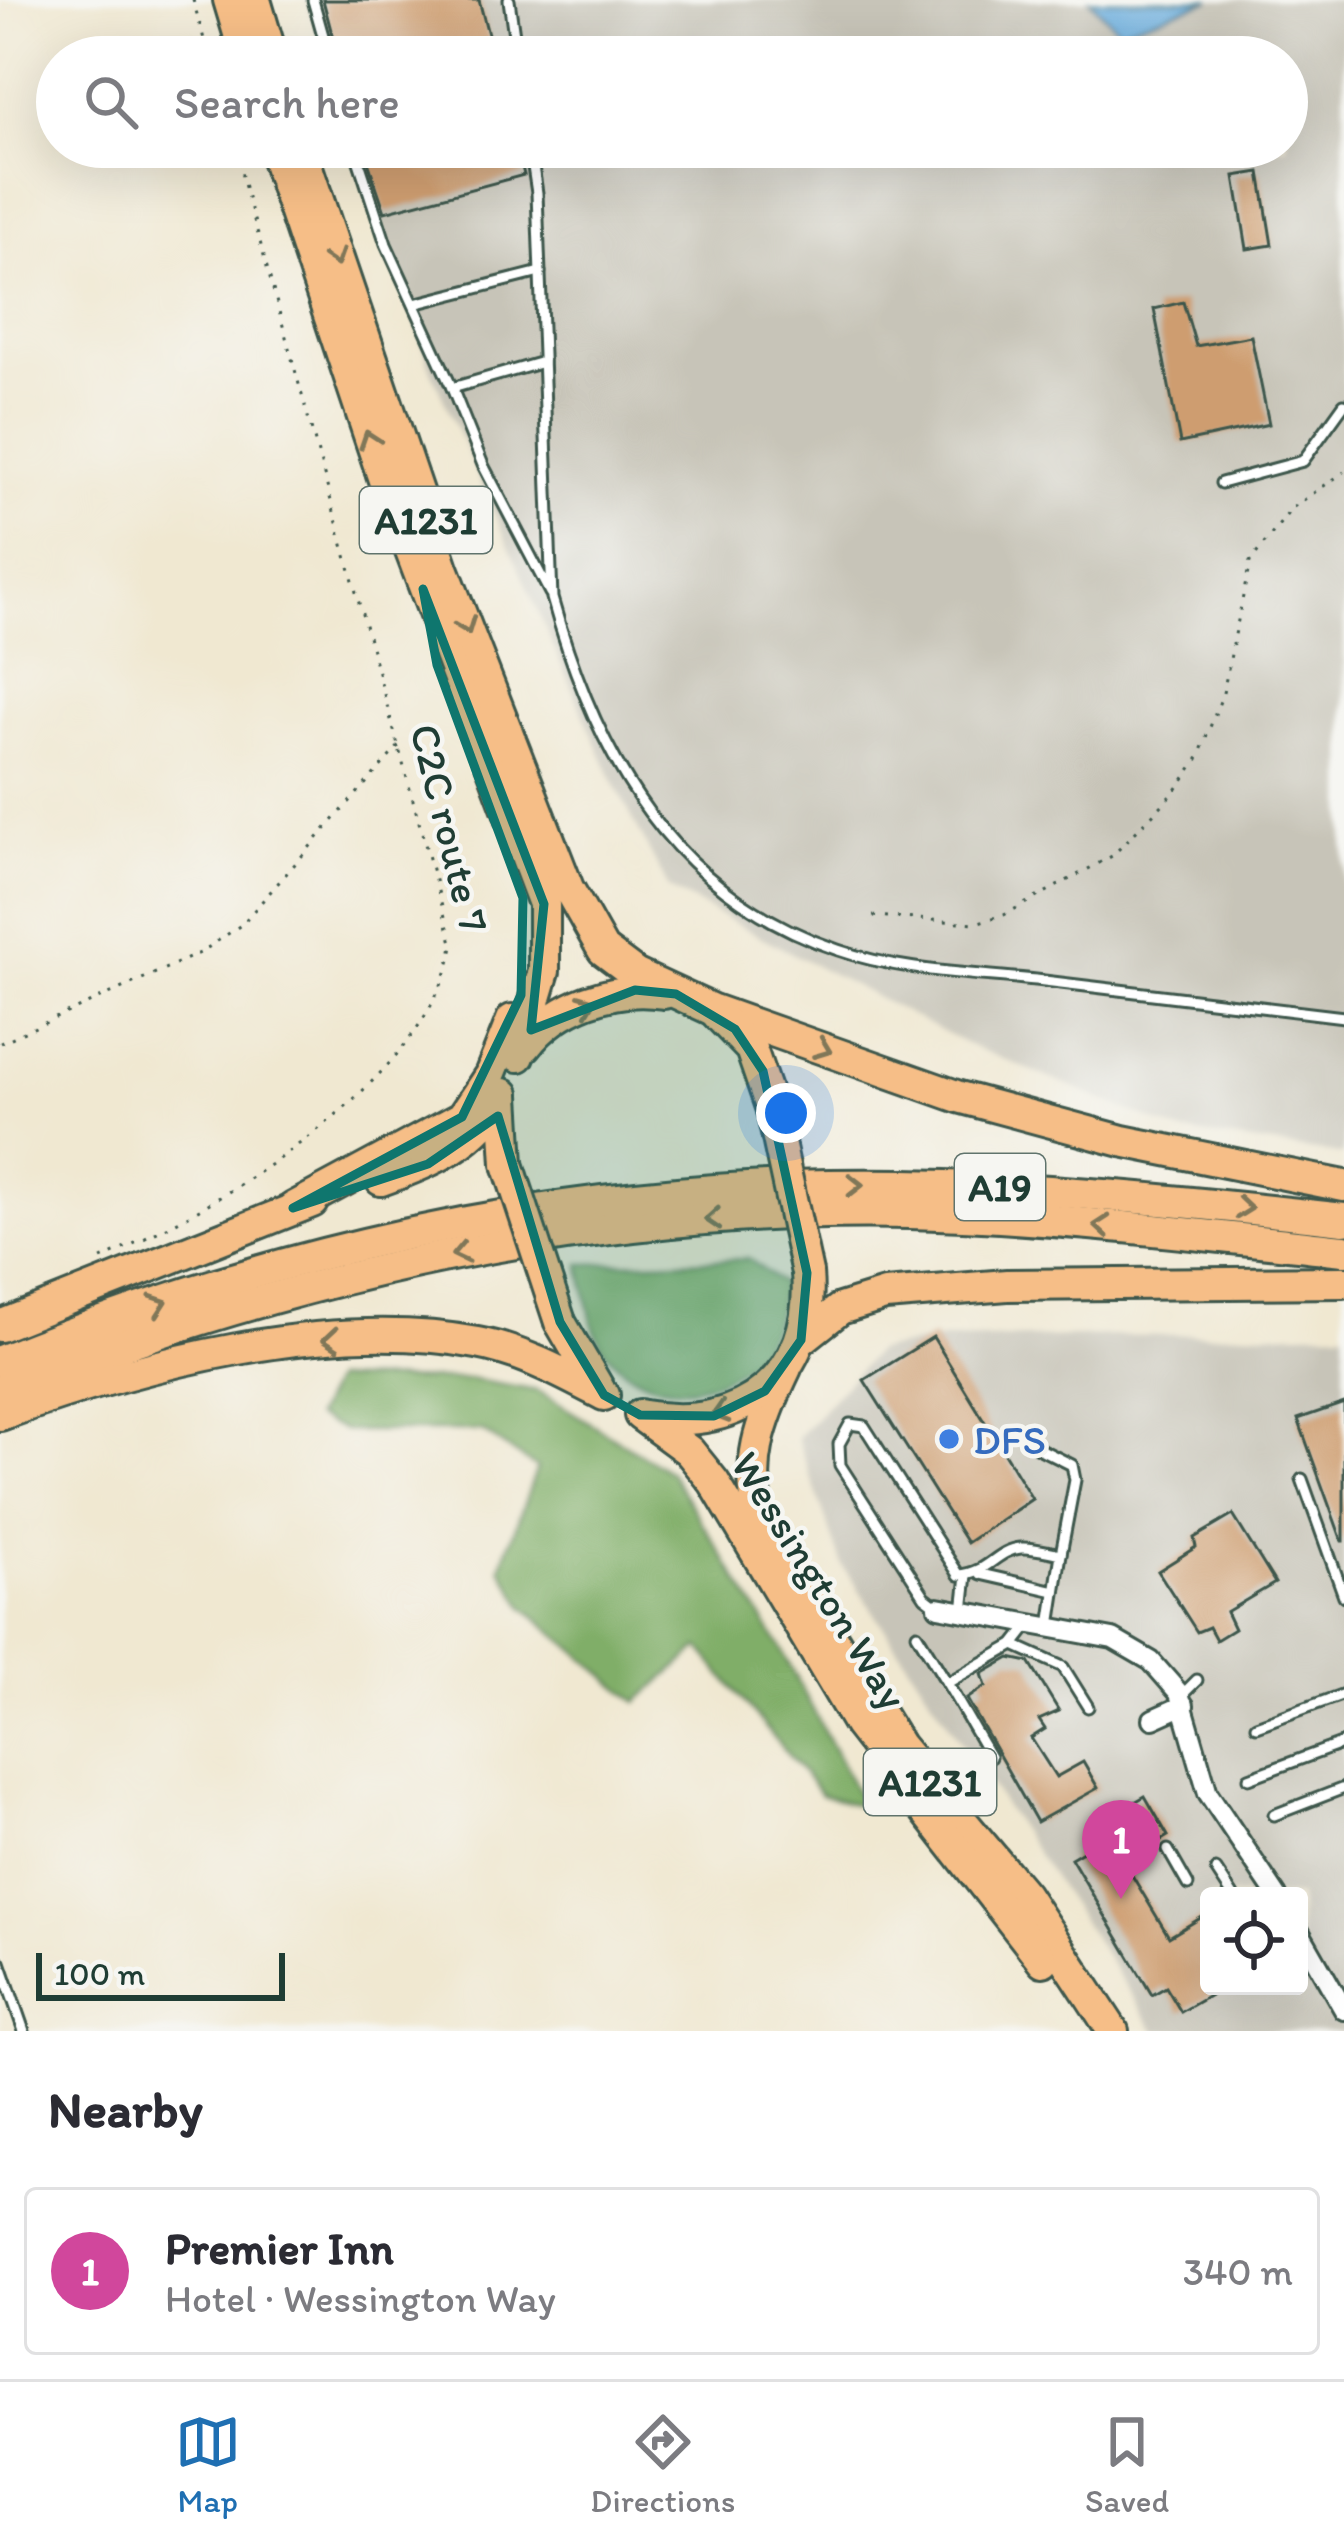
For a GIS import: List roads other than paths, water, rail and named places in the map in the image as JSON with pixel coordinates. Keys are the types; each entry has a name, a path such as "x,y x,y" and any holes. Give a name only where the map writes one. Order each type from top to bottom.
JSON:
{"highway":[{"path":"229,0 240,36"},
{"path":"255,0 266,36"},
{"name":"A1231","path":"0,1326 293,1208 428,1164 475,1133 504,1094 544,971 544,904 423,589 280,168"},
{"name":"A1231","path":"307,168 443,568 568,888 603,950 676,994 713,1010 751,1049 772,1110 807,1273 802,1340"},
{"name":"A1231","path":"293,1208 462,1117 490,1075 527,966 523,898 437,665 423,589"},
{"name":"A1231","path":"519,1056 540,1028 586,1002 635,990 676,994"},
{"name":"A19","path":"713,1010 959,1097 1122,1141 1344,1186"},
{"name":"A1231","path":"504,1094 502,1127 508,1164 560,1322 584,1371 604,1395 640,1415 680,1421 714,1416 765,1390 786,1368 802,1340 840,1309 885,1295 1196,1280 1344,1282"},
{"name":"A19","path":"0,1360 264,1268 482,1218 654,1195 828,1184 1002,1187 1344,1219"},
{"name":"A19","path":"0,1390 270,1299 426,1260 578,1231 752,1216 907,1213 995,1216 1344,1250"},
{"path":"0,1414 187,1360 366,1336 480,1343 524,1357 604,1395"},
{"name":"Wessington Way","path":"786,1368 754,1450 754,1498 762,1523 899,1746 1024,1895 1113,2031"},
{"name":"Wessington Way","path":"640,1415 688,1451 714,1482 859,1725 1022,1929 1090,2031"}],"street":[{"path":"938,1606 1113,1639 1151,1661 1182,1701 1208,1793 1271,1887"},
{"path":"1154,1719 1182,1701"},
{"path":"1308,1947 1344,2010"}],"lane":[{"path":"314,0 323,36"},
{"path":"509,0 514,36"},
{"path":"362,168 381,231 483,465 553,598"},
{"path":"532,168 553,598 568,655 609,755 682,853 722,889 788,929 840,951 915,968 1344,1017"},
{"path":"414,304 540,272"},
{"path":"452,388 543,362"},
{"path":"1222,483 1303,461 1344,404"},
{"path":"938,1606 925,1597 840,1465 839,1444 850,1424 864,1426 959,1575 981,1574 1055,1591"},
{"path":"947,1682 1041,1625 1055,1591 1075,1480 1072,1465 1036,1447"},
{"path":"1302,1480 1344,1596"},
{"path":"981,1574 1000,1555 1020,1547 1060,1554"},
{"path":"963,1611 968,1575"},
{"path":"917,1634 990,1757"},
{"path":"1014,1645 1063,1667 1088,1707"},
{"path":"1182,1701 1197,1680"},
{"path":"1256,1726 1344,1694"},
{"path":"1249,1778 1344,1743"},
{"path":"1274,1815 1344,1788"},
{"path":"1168,1850 1188,1885"},
{"path":"1216,1870 1227,1887"},
{"path":"0,1962 25,2031"}],"water":[{"path":"1090,0 1211,0 1119,30"}],"place":[{"name":"DFS","path":"949,1439"},
{"name":"Premier Inn","path":"1121,1899"}]}
